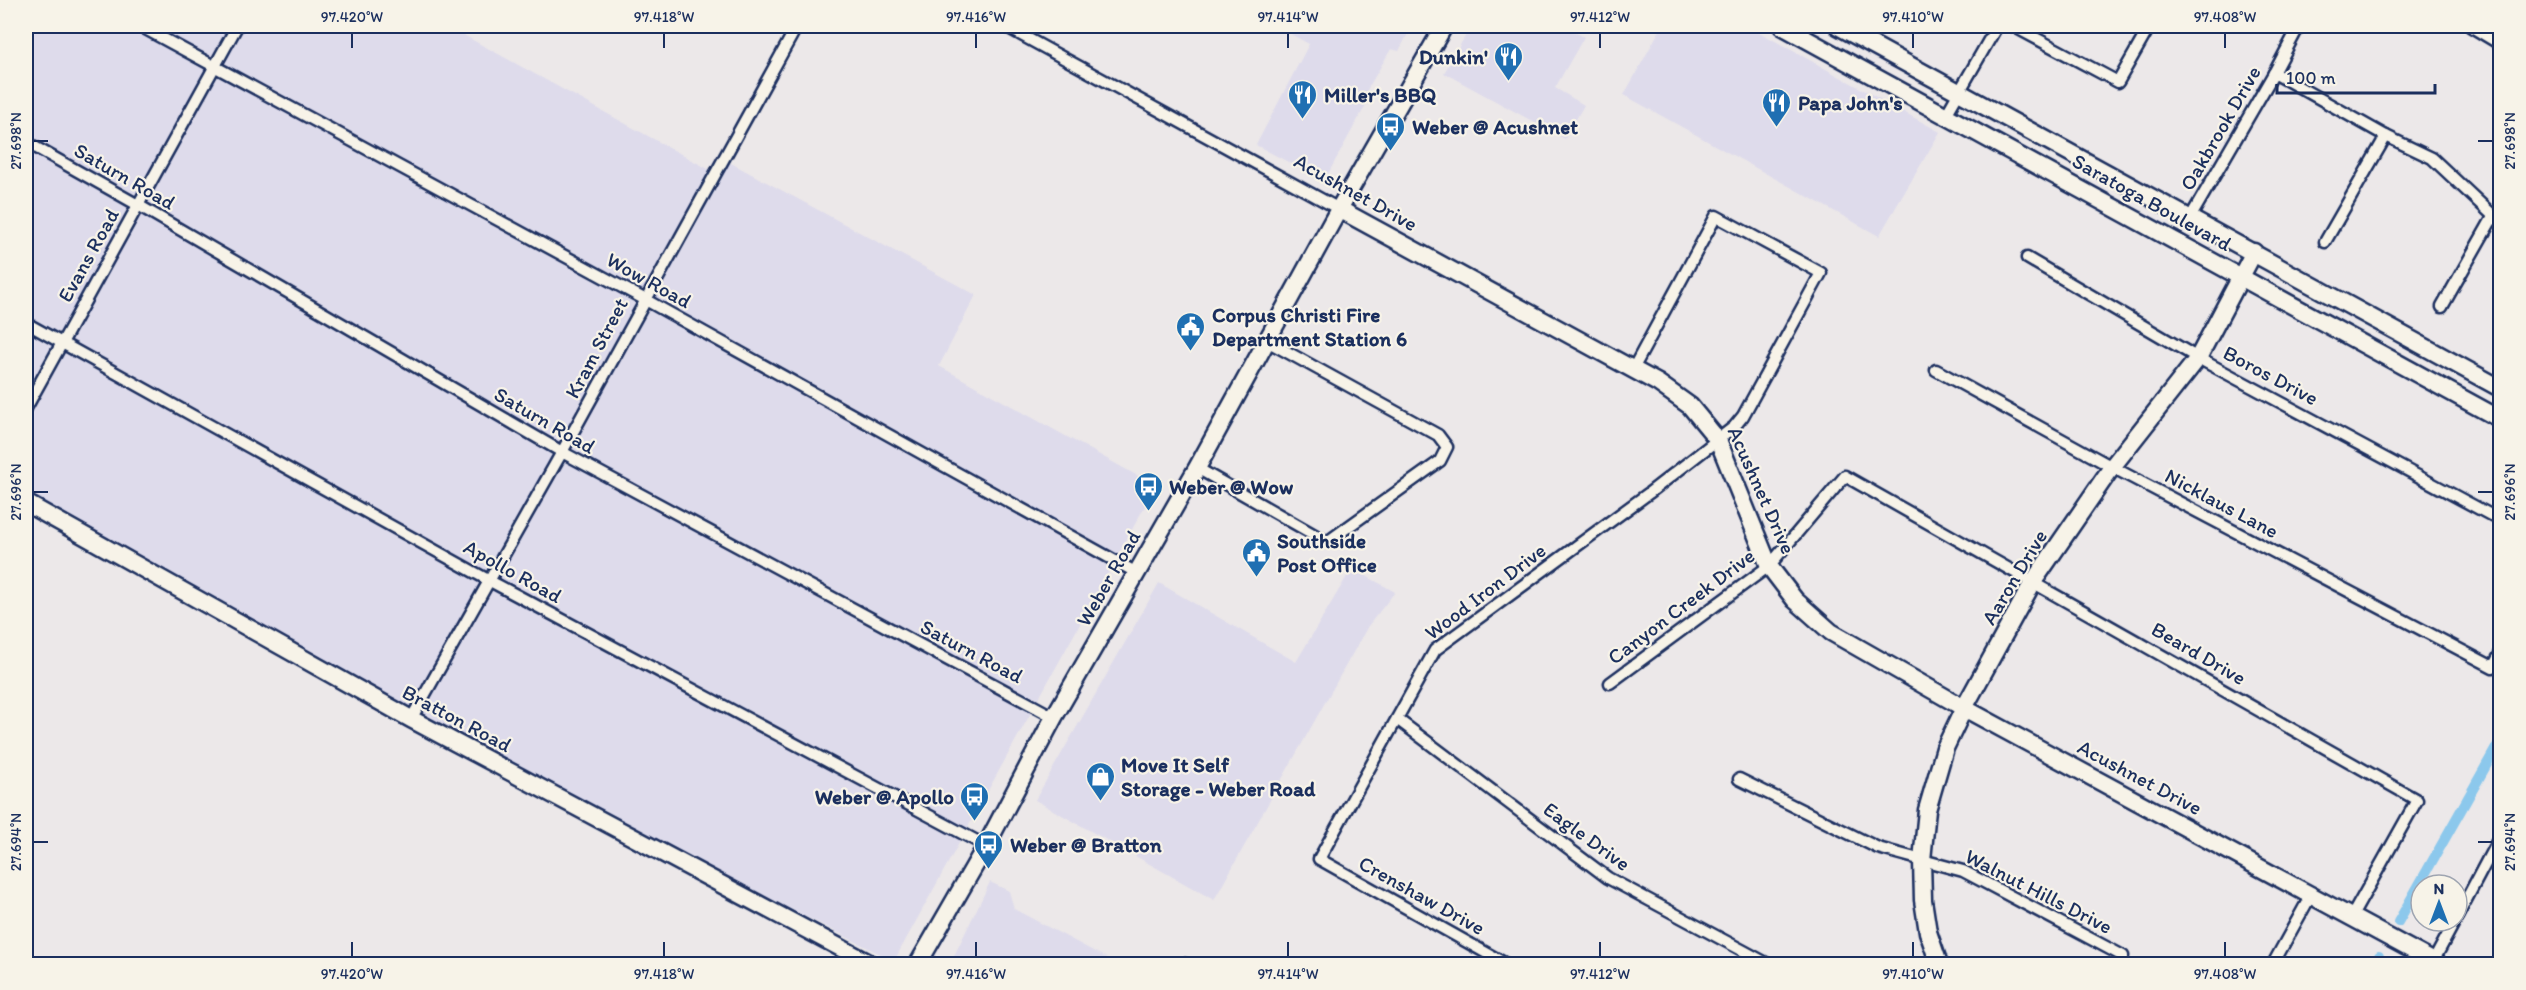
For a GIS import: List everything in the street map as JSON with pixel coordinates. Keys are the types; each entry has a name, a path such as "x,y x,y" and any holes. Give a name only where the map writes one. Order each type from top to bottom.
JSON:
{"street":[{"name":"Wow Road","path":"140,26 644,299 1137,573"},
{"name":"Evans Road","path":"26,408 237,26"},
{"name":"Kram Street","path":"411,719 562,453 644,299 797,26"},
{"name":"Acushnet Drive","path":"1005,26 1658,383 1690,406 1718,440 1769,566 1796,600 1831,632 1964,708 2436,963"},
{"name":"Weber Road","path":"918,964 986,846 1054,717 1197,468 1339,209 1444,26"},
{"name":"Saratoga Boulevard","path":"1782,26 2500,419"},
{"name":"Saratoga Boulevard","path":"1838,26 2500,388"},
{"path":"1946,115 1997,26"},
{"path":"2013,26 2118,82 2150,26"},
{"name":"Oakbrook Drive","path":"2190,218 2299,26"},
{"path":"2470,26 2500,44"},
{"path":"2274,73 2386,136 2432,158 2497,220 2442,307"},
{"path":"2325,242 2386,136"},
{"name":"Saturn Road","path":"26,142 562,453 1054,717"},
{"name":"Wood Iron Drive","path":"1319,859 1435,650 1718,440 1743,416 1821,273 1716,216 1633,369"},
{"name":"Aaron Drive","path":"1939,964 1928,932 1923,900 1922,860 1927,810 1945,748 1964,708 2034,582 2112,467 2198,358 2254,252"},
{"name":"Boros Drive","path":"2027,258 2198,358 2500,520"},
{"name":"Apollo Road","path":"26,323 490,581 986,846"},
{"path":"1197,468 1327,542 1440,461 1447,447 1438,435 1267,341"},
{"name":"Nicklaus Lane","path":"1936,370 2112,467 2493,667 2500,654"},
{"name":"Canyon Creek Drive","path":"1610,683 1769,566 1845,476"},
{"name":"Beard Drive","path":"1845,476 2417,800 2352,916"},
{"name":"Bratton Road","path":"26,503 411,719 871,964"},
{"name":"Eagle Drive","path":"1397,719 1608,878 1768,964"},
{"name":"Walnut Hills Drive","path":"1739,779 1878,848 1963,871 2123,956"},
{"path":"2469,894 2500,836"},
{"name":"Crenshaw Drive","path":"1319,859 1506,964"},
{"path":"2273,964 2311,895"},
{"path":"2436,963 2450,933"}],"shaded area":[{"path":"26,26 447,26 721,176 729,162 976,295 939,366 1156,486 894,961 737,882 390,698 26,495"},
{"path":"1276,26 1412,26 1399,51 1391,49 1367,90 1373,92 1324,181 1256,145 1309,44"},
{"path":"1471,26 1564,26 1584,37 1555,88 1584,105 1565,139 1444,73"},
{"path":"1662,26 1748,26 1940,132 1879,236 1624,95"},
{"path":"1352,568 1395,592 1368,626 1214,900 1035,800 1159,583 1296,662"},
{"path":"990,882 1009,891 1014,909 1112,961 1111,964 950,964"}],"waterway":[{"path":"2398,922 2500,741"},
{"path":"2375,964 2379,956"}],"place":[{"name":"Dunkin'","path":"1509,82"},
{"name":"Miller's BBQ","path":"1303,120"},
{"name":"Papa John's","path":"1777,128"},
{"name":"Weber @ Acushnet","path":"1391,152"},
{"name":"Corpus Christi Fire Department Station 6","path":"1191,352"},
{"name":"Weber @ Wow","path":"1148,512"},
{"name":"Southside Post Office","path":"1256,578"},
{"name":"Move It Self Storage - Weber Road","path":"1100,802"},
{"name":"Weber @ Apollo","path":"975,822"},
{"name":"Weber @ Bratton","path":"989,870"}]}
